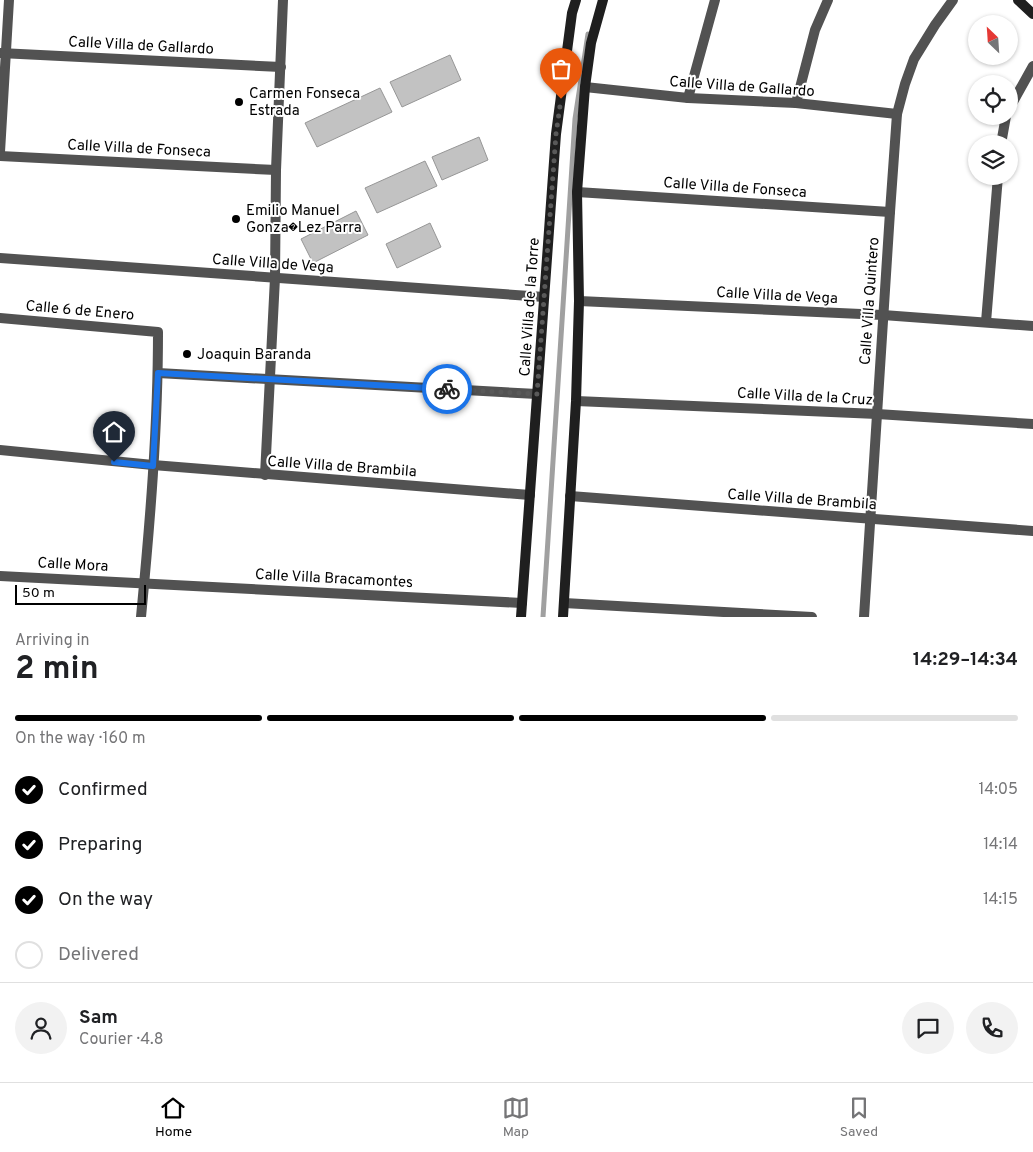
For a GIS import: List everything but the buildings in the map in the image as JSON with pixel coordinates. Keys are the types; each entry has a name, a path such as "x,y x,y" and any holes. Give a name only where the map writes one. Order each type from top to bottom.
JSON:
{"street":[{"path":"0,154 3,53 9,0"},
{"path":"265,475 275,278 276,170 283,0"},
{"name":"Calle Villa de la Torre","path":"521,617 556,134 572,13 576,0"},
{"path":"563,617 576,400 578,192 585,87 592,43 603,0"},
{"path":"688,98 716,0"},
{"path":"796,103 815,30 828,0"},
{"name":"Calle Villa Quintero","path":"864,617 898,114 905,84 914,59 935,24 953,0"},
{"path":"1018,0 1033,14"},
{"name":"Calle Villa de Gallardo","path":"3,53 281,67"},
{"path":"1018,92 1033,66"},
{"name":"Calle Villa de Gallardo","path":"585,87 688,98 796,103 898,114"},
{"name":"Calle Villa de Fonseca","path":"0,154 276,170"},
{"path":"986,322 997,185"},
{"name":"Calle Villa de Fonseca","path":"578,192 890,212"},
{"name":"Calle Villa de Vega","path":"0,258 544,297"},
{"name":"Calle Villa de Vega","path":"578,302 883,315 1033,326"},
{"name":"Calle 6 de Enero","path":"0,317 158,332 158,373"},
{"path":"141,617 158,373 537,394"},
{"name":"Calle Villa de la Cruz","path":"576,400 877,414 1033,424"},
{"name":"Calle Villa de Brambila","path":"0,450 153,466 530,495"},
{"name":"Calle Villa de Brambila","path":"570,496 1033,531"},
{"name":"Calle Mora","path":"0,576 144,582"},
{"name":"Calle Villa Bracamontes","path":"144,582 522,603"},
{"path":"564,603 812,617"}],"waterway":[{"path":"543,617 575,119 588,34"}],"way so far":[{"path":"447,389 537,394 556,134 561,99"}],"place":[{"name":"Carmen Fonseca Estrada","path":"239,102"},
{"name":"Emilio Manuel Gonza�Lez Parra","path":"236,219"},
{"name":"Joaquin Baranda","path":"187,354"}],"route":[{"path":"114,462 153,466 158,373 447,389"}]}
